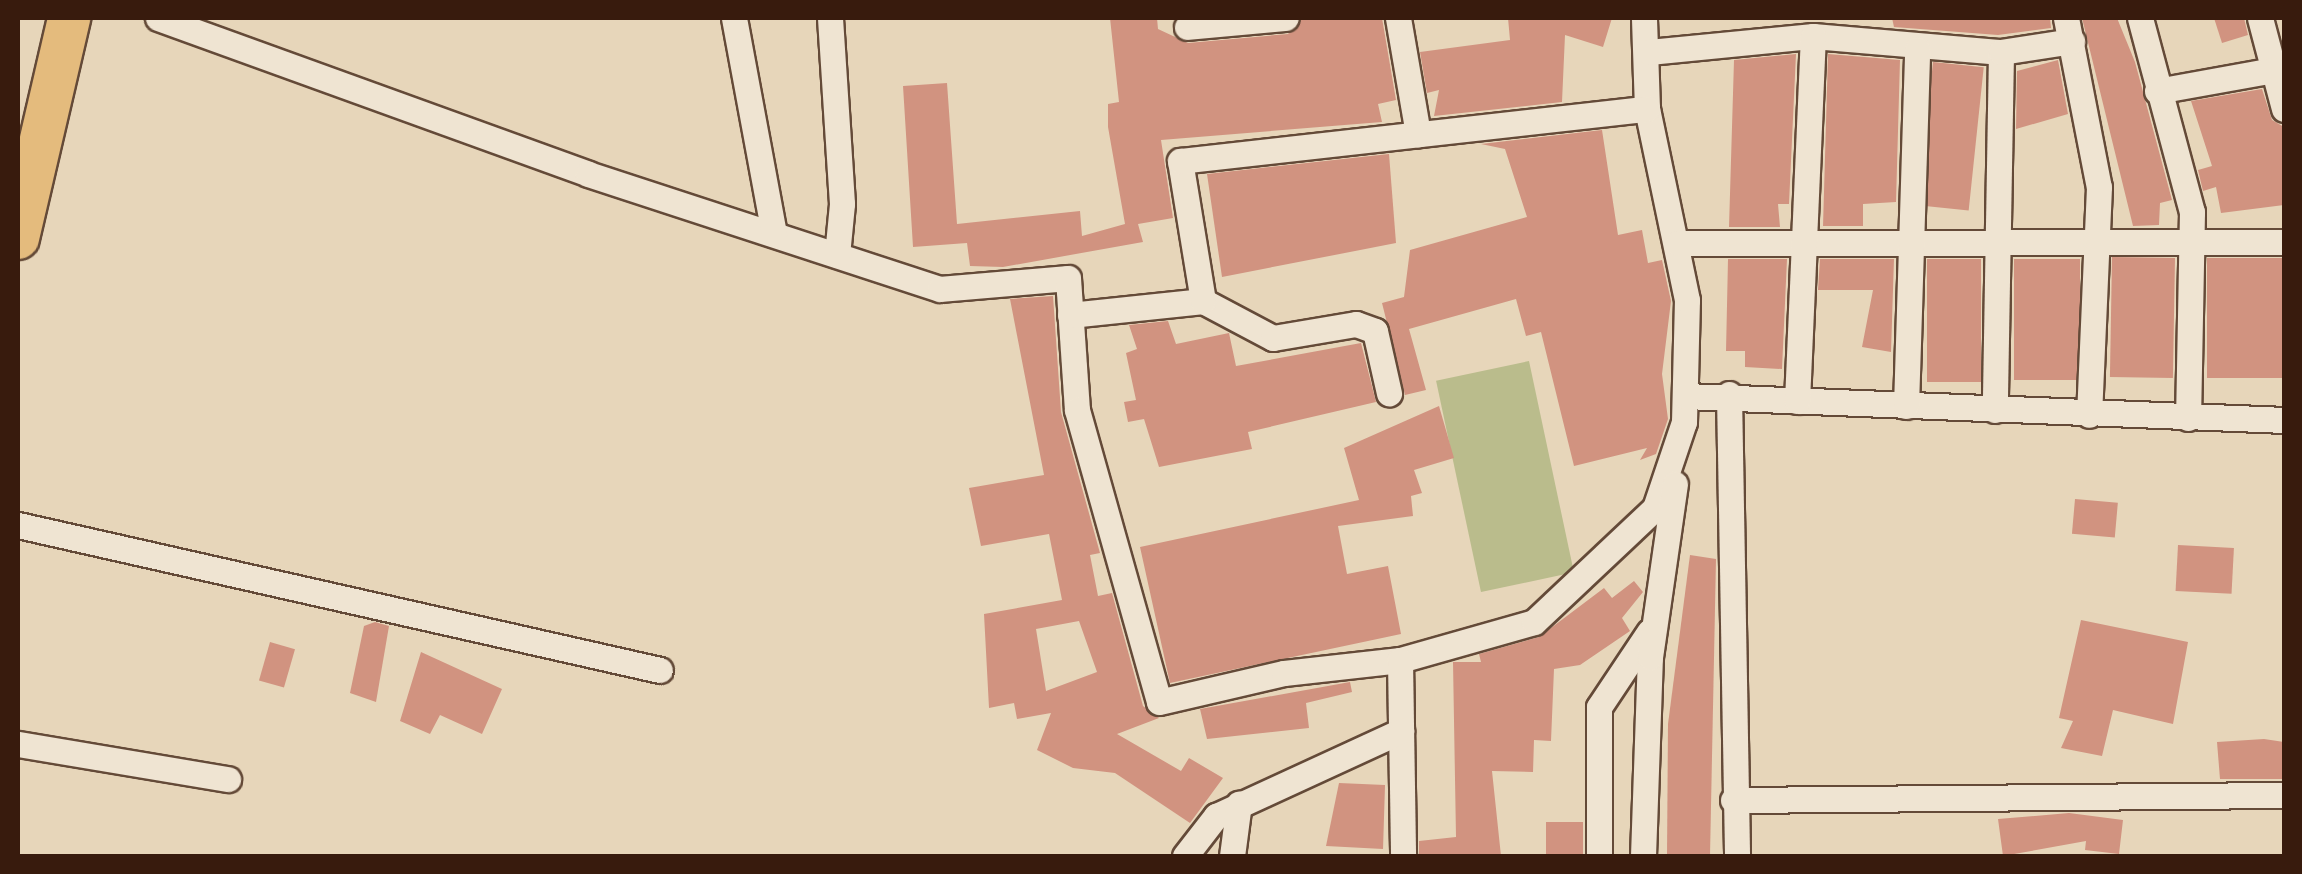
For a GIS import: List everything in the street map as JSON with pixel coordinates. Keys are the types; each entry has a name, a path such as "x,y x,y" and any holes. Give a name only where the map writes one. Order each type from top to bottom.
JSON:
{"highway":[{"path":"18,238 69,18"}],"street":[{"path":"158,18 774,234 940,288 1068,278 1077,410 1158,702 1284,673 1400,660 1534,622 1655,508 1684,409"},
{"path":"734,18 774,234"},
{"path":"830,18 842,204 837,254"},
{"path":"1187,27 1286,18"},
{"path":"1398,18 1418,134"},
{"path":"1643,856 1655,624 1684,409 1678,243 1647,109 1649,52 1644,18"},
{"path":"2140,18 2192,212 2188,418"},
{"path":"2260,18 2283,100"},
{"path":"1649,52 1813,36 1917,49 2001,52 2069,29 2099,187 2089,415"},
{"path":"1797,401 1813,36"},
{"path":"1906,406 1906,241 1917,49"},
{"path":"1995,410 2004,240 2001,52"},
{"path":"2157,91 2274,70"},
{"path":"1203,300 1180,162 1647,109"},
{"path":"1678,243 2189,239 2284,242"},
{"path":"1070,314 1203,300 1273,338 1356,324 1375,331 1389,393"},
{"path":"1684,409 1728,394 2089,415 2284,420"},
{"path":"1728,394 1733,800 1738,856"},
{"path":"18,525 660,670"},
{"path":"1599,856 1599,707 1655,624"},
{"path":"1400,660 1403,856"},
{"path":"1185,856 1216,816 1401,731"},
{"path":"18,744 228,779"},
{"path":"1733,800 2284,795"},
{"path":"1232,856 1239,803"}],"green space":[{"path":"1529,361 1574,572 1481,592 1436,381"}],"building":[{"path":"1110,18 1157,18 1158,29 1188,43 1288,34 1302,18 1382,18 1396,100 1378,104 1382,122 1161,140 1173,218 1138,224 1143,242 1003,267 970,266 967,243 913,247 903,86 947,83 957,224 1080,211 1082,236 1125,224 1108,127 1108,104 1119,102"},
{"path":"1508,18 1612,18 1603,47 1565,35 1562,102 1434,116 1439,90 1427,93 1420,52 1510,40"},
{"path":"1892,18 2050,18 2051,28 1998,35 1894,27"},
{"path":"2082,18 2117,18 2135,62 2172,200 2160,203 2159,225 2133,226"},
{"path":"2214,18 2244,18 2248,35 2222,43"},
{"path":"1796,54 1789,204 1778,204 1780,227 1729,227 1734,60"},
{"path":"1828,54 1900,60 1896,202 1863,204 1863,226 1823,226"},
{"path":"2058,60 2068,114 2016,129 2017,71"},
{"path":"1933,62 1984,67 1969,211 1918,205"},
{"path":"2262,89 2272,120 2284,127 2284,205 2221,213 2216,187 2203,191 2198,170 2212,166 2191,101"},
{"path":"1602,130 1618,235 1642,230 1648,263 1662,260 1671,301 1662,374 1668,419 1656,454 1640,460 1647,448 1574,466 1541,332 1526,336 1516,299 1409,329 1426,390 1405,395 1382,303 1404,297 1410,250 1527,217 1505,149 1481,144"},
{"path":"1389,154 1396,243 1222,277 1207,174"},
{"path":"2112,257 2175,258 2173,378 2110,377"},
{"path":"2207,258 2284,258 2284,378 2207,378"},
{"path":"1728,259 1787,259 1782,369 1745,367 1745,351 1726,351"},
{"path":"1820,259 1894,259 1891,352 1862,347 1873,290 1818,290"},
{"path":"1927,259 1981,259 1981,382 1927,382"},
{"path":"2014,259 2080,259 2080,380 2014,380"},
{"path":"1053,296 1061,412 1100,553 1090,555 1098,596 1112,593 1143,706 1159,718 1117,734 1181,771 1189,758 1223,778 1190,823 1115,773 1073,768 1037,750 1051,713 1017,719 1014,703 989,708 984,614 1062,600 1049,534 981,546 969,488 1044,475 1010,299","holes":["1079,621 1097,672 1046,691 1036,629"]},
{"path":"1168,321 1176,344 1229,333 1236,366 1361,343 1376,402 1248,432 1252,449 1159,467 1144,419 1128,422 1124,402 1136,400 1126,353 1137,349 1129,325"},
{"path":"1439,406 1454,458 1414,470 1422,493 1411,496 1413,516 1338,526 1347,574 1388,566 1401,634 1170,683 1140,547 1359,500 1344,448"},
{"path":"2075,499 2118,503 2115,538 2072,534"},
{"path":"2178,545 2234,548 2232,594 2176,591"},
{"path":"1690,555 1716,559 1710,856 1667,856 1668,724"},
{"path":"1634,581 1643,592 1622,618 1630,631 1580,665 1554,669 1551,741 1534,740 1533,772 1492,771 1501,856 1419,856 1419,841 1456,837 1453,662 1481,662 1479,654 1539,637 1604,588 1612,598"},
{"path":"2081,620 2188,642 2173,724 2113,710 2102,756 2061,748 2073,721 2059,718"},
{"path":"375,622 389,626 376,702 350,693 364,626"},
{"path":"270,642 295,649 284,688 259,680"},
{"path":"421,652 502,689 482,734 440,715 430,734 400,721"},
{"path":"1350,682 1352,692 1306,703 1309,728 1207,739 1200,709"},
{"path":"2217,742 2284,742 2284,779 2220,779"},
{"path":"1339,783 1385,785 1383,849 1326,846"},
{"path":"2069,813 2123,820 2119,854 2085,850 2086,841 2003,856 1998,819"},
{"path":"1546,822 1583,822 1583,856 1546,856"}]}
